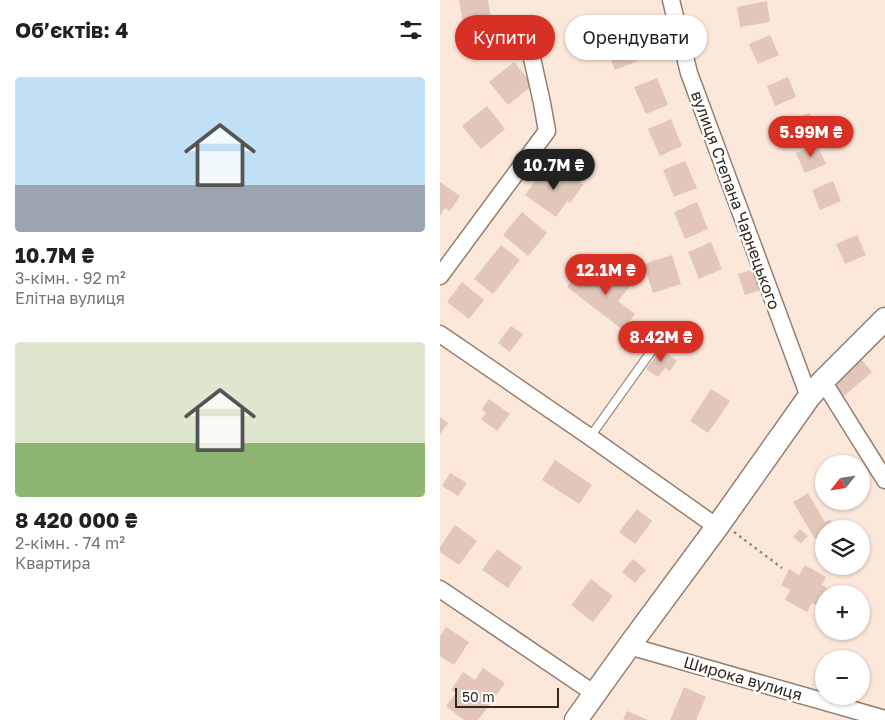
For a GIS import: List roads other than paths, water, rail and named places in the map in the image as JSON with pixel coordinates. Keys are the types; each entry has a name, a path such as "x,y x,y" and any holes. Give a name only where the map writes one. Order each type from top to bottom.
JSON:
{"street":[{"name":"вулиця Степана Чарнецького","path":"671,0 689,73 816,389 885,480"},
{"path":"440,276 547,132 532,60"},
{"path":"576,720 816,389 885,319"},
{"path":"440,334 719,525"},
{"path":"440,589 595,694"},
{"name":"Широка вулиця","path":"629,646 885,719"}],"lane":[{"path":"590,437 655,346"}]}
